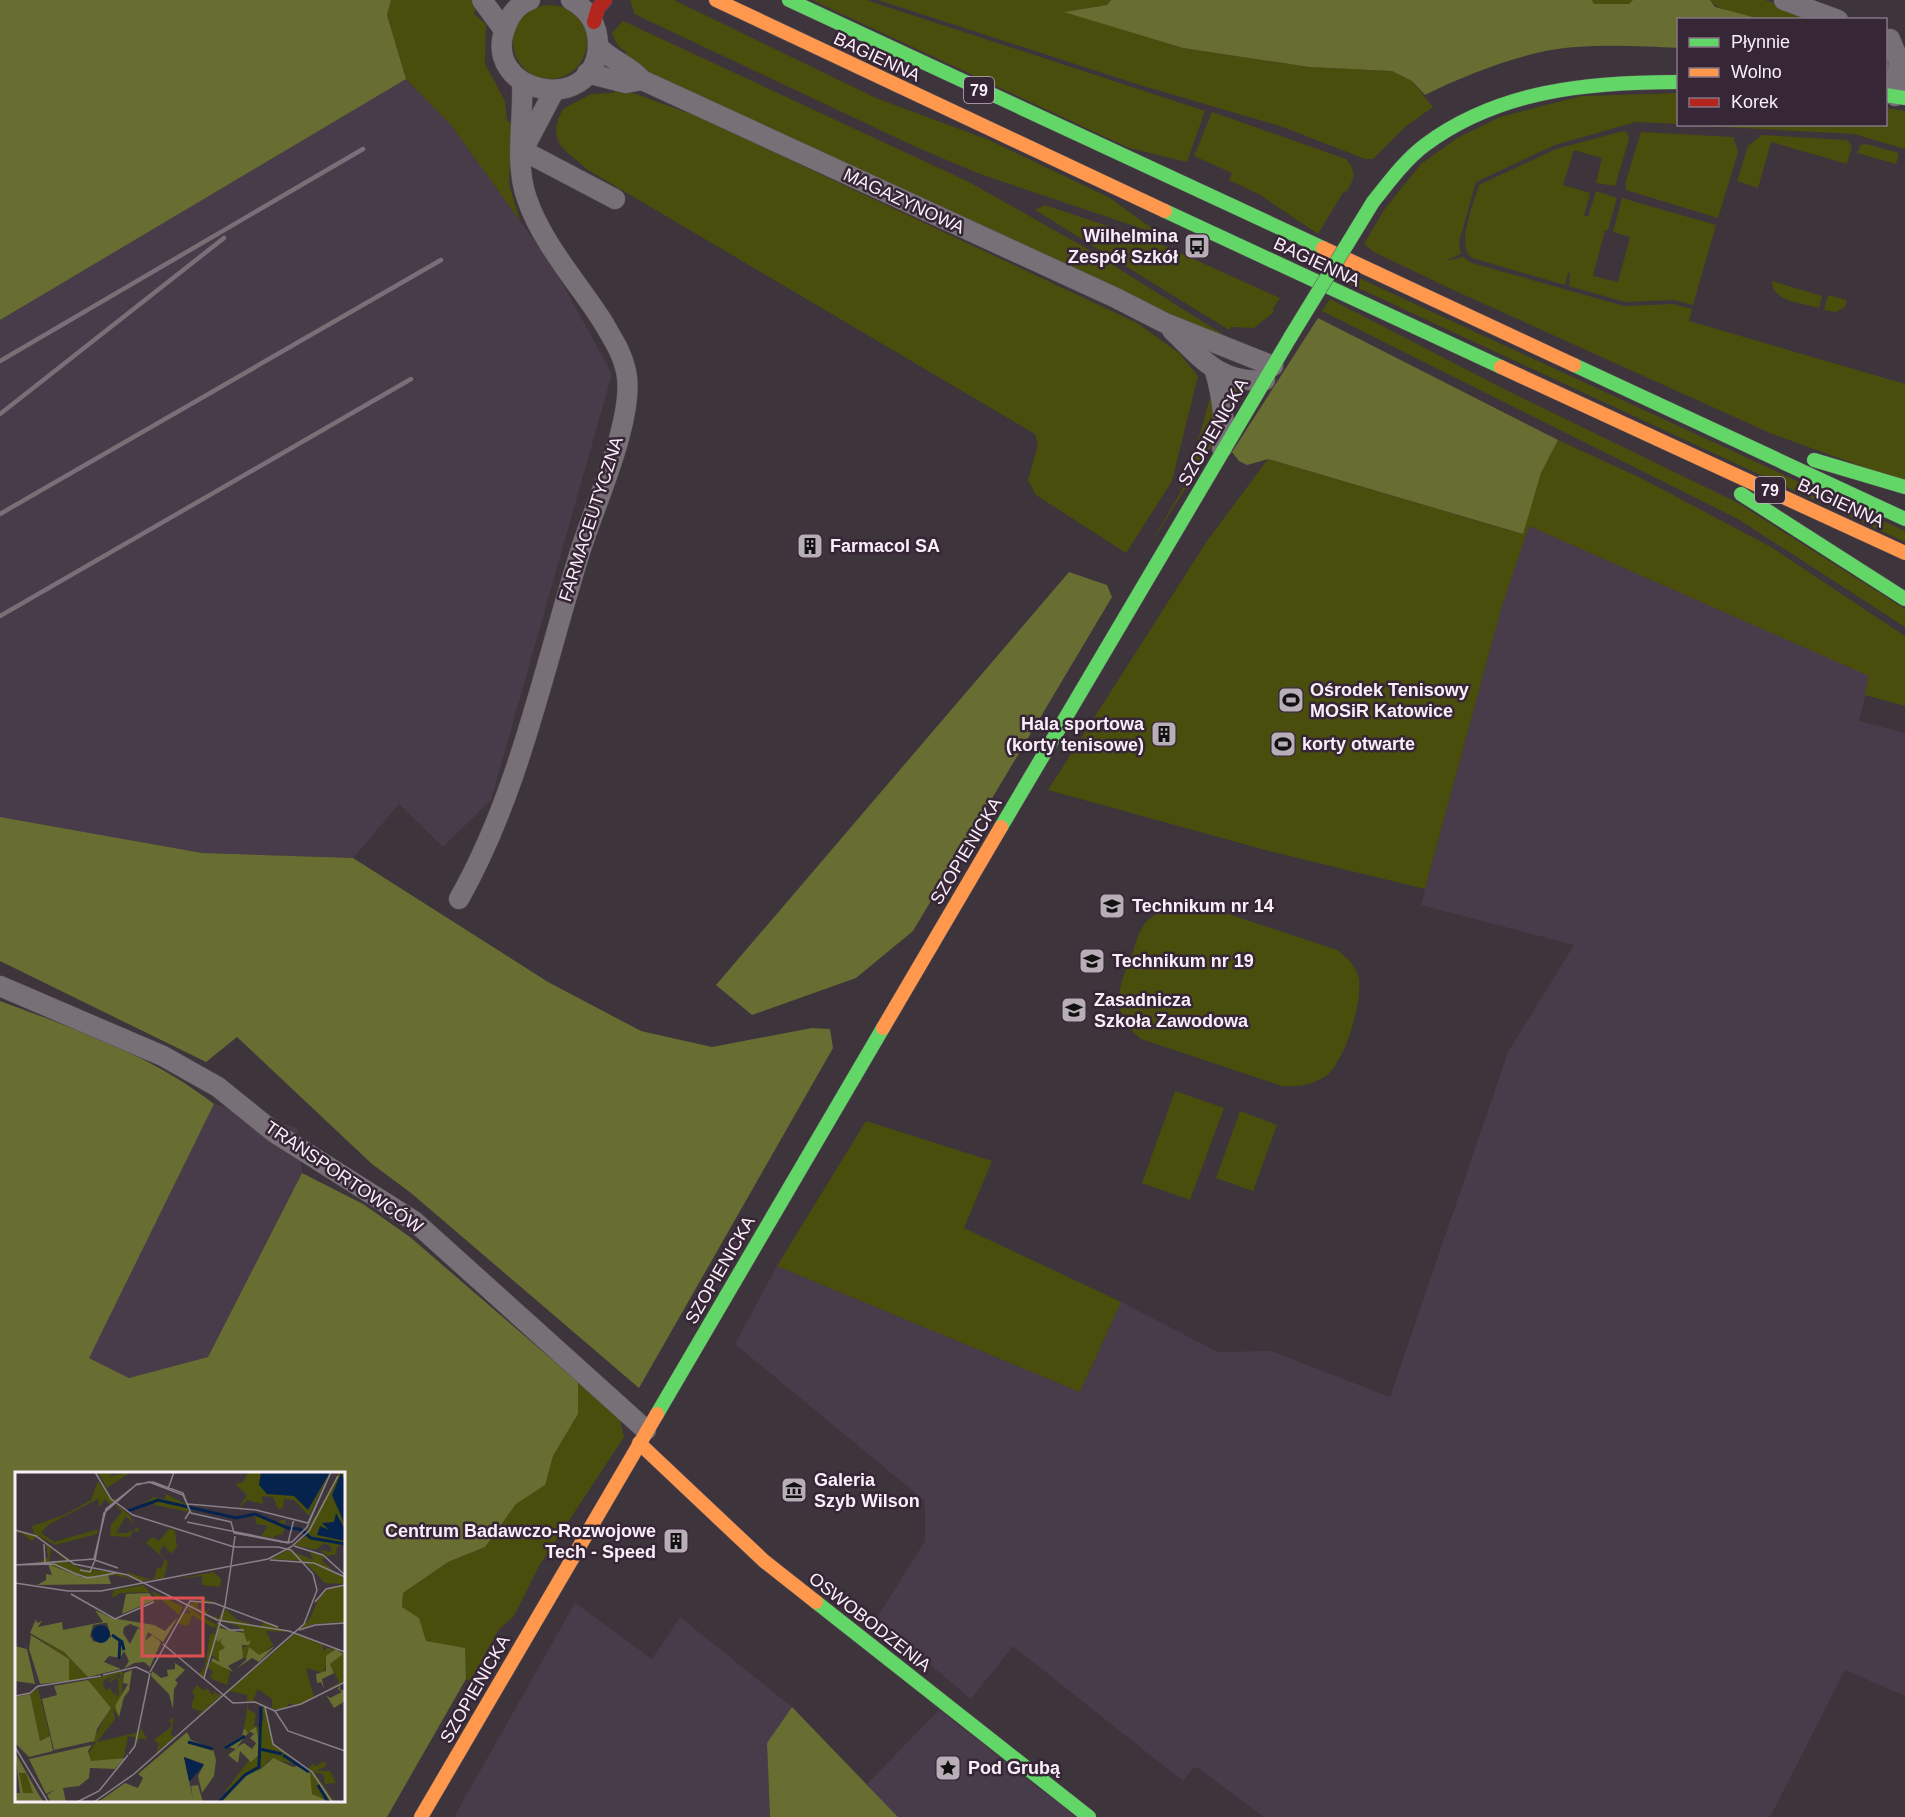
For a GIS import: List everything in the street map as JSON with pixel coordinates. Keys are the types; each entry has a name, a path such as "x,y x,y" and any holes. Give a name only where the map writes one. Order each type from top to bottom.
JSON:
{"main road":[{"path":"594,22 598,8 605,0"},
{"name":"BAGIENNA","path":"710,0 722,3 1288,269 1905,553"},
{"name":"BAGIENNA","path":"789,0 1133,163 1905,519"},
{"name":"SZOPIENICKA","path":"421,1817 1269,373 1373,202 1397,173 1426,144 1454,126 1487,110 1563,89 1645,81 1677,82"},
{"path":"1639,430 1905,598"},
{"path":"1713,430 1905,487"},
{"name":"OSWOBODZENIA","path":"643,1437 764,1561 1089,1817"}],"street":[{"path":"482,0 504,30"},
{"path":"526,0 516,9 504,30 503,53 514,74 522,82 537,89 554,91 573,85 587,73 596,56 598,46 594,22 587,12 571,0"},
{"path":"1784,0 1833,18"},
{"path":"1894,40 1899,62 1895,96"},
{"name":"MAGAZYNOWA","path":"598,46 617,62 634,70 642,80 1116,298 1269,373"},
{"name":"MAGAZYNOWA","path":"587,73 626,83 642,80"},
{"name":"FARMACEUTYCZNA","path":"459,899 483,854 514,772 582,546 620,430 628,385 626,369 619,349 555,250 528,202 522,174 522,82"},
{"path":"554,91 522,150 615,199"},
{"name":"MAGAZYNOWA","path":"1165,323 1215,371 1234,378 1269,373"},
{"path":"1215,371 1222,400 1225,432 1221,455"},
{"name":"TRANSPORTOWCÓW","path":"0,986 163,1056 218,1088 274,1133 414,1221 643,1437"}],"shaded area":[{"path":"391,0 471,0 476,6 474,14 486,24 485,64 505,101 507,121 512,124 509,184 520,221 451,125 406,79 387,15"},
{"path":"630,0 674,0 876,98 989,140 1110,198 1161,235 980,174 916,147 635,14"},
{"path":"812,0 866,0 1205,111 1187,162 1129,148"},
{"path":"878,0 1111,0 1107,5 1066,12 1183,48 1309,67 1392,71 1412,81 1433,107 1405,127 1373,159 1365,159 1283,127 1140,85"},
{"path":"1592,0 1633,0 1629,4 1594,4"},
{"path":"1710,0 1765,0 1819,18 1762,18 1731,13"},
{"path":"550,5 564,8 576,16 584,28 587,42 584,56 576,68 564,76 550,79 536,76 524,68 516,56 513,42 516,28 524,16 536,8"},
{"path":"623,21 969,182 1084,247 1224,335 1222,338 699,97 624,59 626,52 618,46 612,33"},
{"path":"406,79 451,125 554,268 612,374 491,800 443,847 399,804 353,858 202,853 0,817 0,320"},
{"path":"617,87 699,117 1137,323 1179,353 1198,376 1172,481 1126,553 1036,495 1028,480 1038,445 1035,434 588,170 572,157 557,137 556,129 563,109 591,94 614,93"},
{"path":"1677,93 1677,124 1636,122 1555,145 1476,182 1459,242 1461,254 1445,261 1463,257 1472,263 1624,306 1673,304 1692,309 1689,321 1905,384 1905,482 1770,433 1451,289 1374,252 1364,244 1384,210 1421,164 1457,138 1500,117 1582,96"},
{"path":"1887,108 1905,111 1905,149 1854,134 1703,126 1887,126"},
{"path":"1212,112 1346,159 1352,168 1353,179 1318,234 1260,195 1229,180 1232,173 1194,156"},
{"path":"1623,131 1627,132 1629,139 1615,186 1596,183 1602,158 1574,150 1563,185 1590,193 1584,215 1588,217 1596,191 1617,198 1608,230 1605,230 1593,276 1618,282 1630,237 1613,232 1622,198 1716,225 1693,305 1674,300 1625,302 1569,286 1570,273 1568,273 1565,285 1472,258 1467,252 1465,234 1479,185 1556,149"},
{"path":"1641,132 1733,137 1738,152 1718,218 1626,190 1626,181"},
{"path":"1762,135 1847,140 1852,146 1847,164 1771,142 1758,188 1737,181 1748,146"},
{"path":"1866,144 1899,153 1896,164 1857,153 1861,145"},
{"path":"1045,205 1158,243 1280,298 1273,309 1274,312 1254,328 1231,327 1229,330 1035,210"},
{"path":"1346,272 1905,531 1905,542 1341,280"},
{"path":"1772,281 1822,296 1819,308 1783,297 1773,288"},
{"path":"1828,295 1847,300 1845,307 1836,312 1824,310"},
{"path":"1330,299 1506,390 1738,503 1905,609 1905,627 1738,519 1322,311"},
{"path":"1225,385 1244,389 1233,414"},
{"path":"1212,391 1214,443 1145,553 1186,483"},
{"name":"Ośrodek Tenisowy MOSiR Katowice","path":"1558,440 1641,478 1771,547 1905,636 1905,706 1865,695 1869,676 1529,526 1501,609 1425,889 1269,851 1048,790 1207,541 1268,459 1522,534 1541,473"},
{"path":"1529,526 1870,676 1859,721 1905,733 1905,1696 1845,1670 1770,1817 1264,1817 1198,1768 1193,1768 1183,1781 1013,1646 971,1699 876,1619 925,1541 925,1501 735,1344 777,1266 1080,1392 1121,1302 1218,1352 1271,1351 1390,1397 1508,1052 1574,945 1421,905 1501,609"},
{"path":"1188,905 1201,905 1337,950 1354,967 1358,975 1359,998 1352,1028 1334,1068 1327,1075 1306,1085 1282,1086 1141,1039 1130,1029 1120,1008 1120,987 1140,932 1146,922 1161,912"},
{"path":"1175,1091 1224,1108 1190,1200 1142,1183"},
{"path":"214,1104 297,1128 302,1173 208,1357 129,1378 88,1357"},
{"path":"1240,1111 1277,1125 1253,1191 1216,1178"},
{"path":"866,1121 992,1161 964,1228 1121,1302 1080,1392 777,1266"},
{"path":"578,1382 620,1420 624,1437 539,1566 514,1616 499,1629 470,1681 466,1679 465,1648 425,1642 402,1607 403,1593 448,1562 485,1547 516,1504 544,1485 553,1456 578,1414"},
{"path":"575,1603 652,1659 680,1617 792,1707 767,1743 770,1817 454,1817"},
{"path":"939,1710 1076,1817 898,1817 867,1784"}],"green space":[{"path":"0,0 391,0 387,15 406,79 0,320"},
{"path":"1111,0 1592,0 1594,4 1629,4 1633,0 1710,0 1715,7 1756,18 1677,18 1677,48 1592,46 1557,49 1511,60 1482,70 1425,95 1412,81 1392,71 1309,67 1183,48 1064,12 1107,5"},
{"path":"1318,318 1558,440 1541,473 1523,534 1268,459 1247,465 1239,461 1232,452"},
{"path":"1069,572 1107,585 1112,597 913,931 856,978 752,1015 716,985"},
{"path":"0,817 202,853 353,858 548,982 641,1031 712,1047 812,1028 830,1029 833,1048 639,1388 411,1193 372,1164 237,1037 206,1062 0,961"},
{"path":"0,1001 111,1044 190,1086 214,1104 89,1358 129,1378 208,1357 302,1173 363,1204 410,1237 578,1382 578,1414 553,1456 545,1485 516,1504 485,1547 448,1562 403,1593 402,1607 419,1618 426,1641 465,1648 466,1679 387,1817 0,1817"},
{"path":"792,1707 898,1817 770,1817 767,1743"}],"railway":[{"path":"0,361 363,149"},
{"path":"0,414 224,238"},
{"path":"0,514 441,260"},
{"path":"0,616 411,379"}],"traffic: fast":[{"path":"789,0 1323,248"},
{"path":"1373,202 1411,157 1425,145 1483,112 1514,101 1578,87 1677,82"},
{"path":"1887,95 1905,98"},
{"path":"1291,336 1373,202"},
{"path":"1165,211 1501,367"},
{"path":"1001,827 1291,336"},
{"path":"1574,365 1905,519"},
{"path":"1814,460 1905,487"},
{"path":"1741,494 1905,599"},
{"path":"657,1414 883,1028"},
{"path":"816,1602 1089,1817"}],"traffic: slow":[{"path":"716,0 1165,211"},
{"path":"1323,248 1574,365"},
{"path":"1501,367 1905,553"},
{"path":"883,1028 1001,827"},
{"path":"421,1817 657,1414"},
{"path":"639,1443 764,1561 816,1602"}],"traffic: jam":[{"path":"594,22 598,8 605,0"}],"place":[{"name":"Wilhelmina Zespół Szkół","path":"1197,246"},
{"name":"Farmacol SA","path":"810,546"},
{"name":"Ośrodek Tenisowy MOSiR Katowice","path":"1291,700"},
{"name":"Hala sportowa (korty tenisowe)","path":"1164,734"},
{"name":"korty otwarte","path":"1283,744"},
{"name":"Technikum nr 14","path":"1112,906"},
{"name":"Technikum nr 19","path":"1092,961"},
{"name":"Zasadnicza Szkoła Zawodowa","path":"1074,1010"},
{"name":"Galeria Szyb Wilson","path":"794,1490"},
{"name":"Centrum Badawczo-Rozwojowe Tech - Speed","path":"676,1541"},
{"name":"Pod Grubą","path":"948,1768"}]}
